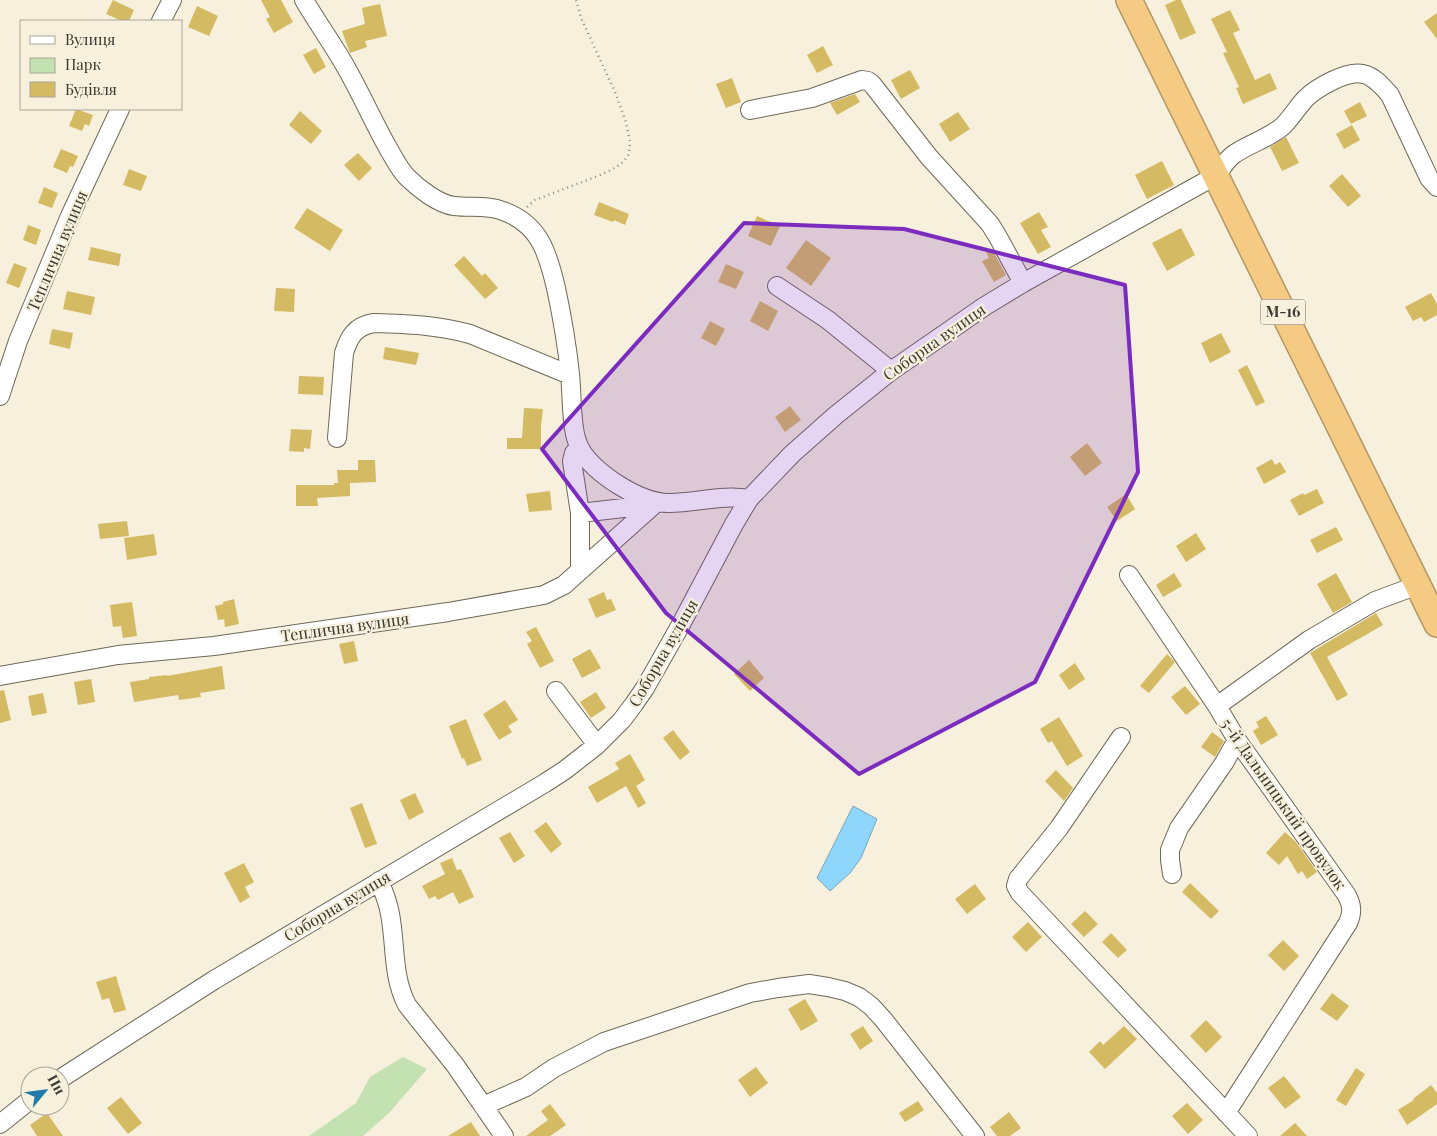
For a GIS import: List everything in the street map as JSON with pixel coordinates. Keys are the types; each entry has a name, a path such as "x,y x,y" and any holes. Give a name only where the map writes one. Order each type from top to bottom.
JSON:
{"highway":[{"name":"М-16","path":"1129,0 1437,624"}],"street":[{"path":"162,20 172,0"},
{"path":"304,0 347,70 379,132 404,174 438,201 446,204 492,208 504,211 517,217 537,236 549,259 563,321 570,375 573,428 580,448 597,468 619,485 642,497 657,502"},
{"path":"1215,176 1232,156 1283,126 1312,93 1334,80 1361,73 1370,76 1390,96 1429,178 1437,187"},
{"path":"750,110 812,98 862,80 868,81 929,157 990,224 1023,282"},
{"name":"Теплична вулиця","path":"0,396 29,314 70,216 120,110"},
{"name":"Соборна вулиця","path":"70,1073 214,980 545,783 597,745 622,720 645,688 734,524 750,499 780,466 814,434 891,371 977,311 1023,282 1215,176"},
{"path":"777,286 828,320 891,371"},
{"path":"337,438 344,354 348,341 353,334 367,324 423,324 457,330 570,375"},
{"path":"580,448 574,453 572,461 580,513 580,570"},
{"path":"580,513 641,506 657,502 687,502 727,497 750,499"},
{"name":"Теплична вулиця","path":"0,676 118,655 214,646 448,612 544,595 564,585 657,502"},
{"name":"5-й Дальницький провулок","path":"1129,575 1217,706 1237,740 1346,894 1352,909 1348,923 1226,1113"},
{"path":"1217,706 1309,640 1375,601 1418,585"},
{"path":"556,691 597,745"},
{"path":"1121,737 1059,828 1018,879 1016,886 1020,893 1248,1136"},
{"path":"1172,874 1170,850 1179,828 1224,763 1237,740"},
{"path":"379,881 388,901 397,980 406,1005 455,1065 504,1136"},
{"path":"483,1106 526,1087 554,1068 604,1042 750,993 809,984 845,991 859,997 871,1006 975,1136"},
{"path":"0,1124 20,1108"}],"path":[{"path":"517,217 527,206 536,200 613,169 623,162 628,154 630,142 626,122 616,92 582,20 576,0"}],"highlighted area":[{"path":"744,223 904,229 1125,285 1138,472 1035,682 859,774 666,613 542,449"}],"green space":[{"path":"403,1057 427,1069 389,1113 363,1136 309,1136 356,1103 370,1077"}],"water":[{"path":"853,806 877,819 861,858 850,873 830,891 817,878"}],"building":[{"path":"113,0 134,10 129,20 120,20 106,14"},
{"path":"261,0 281,0 293,22 274,33 266,19 270,17"},
{"path":"1181,0 1196,33 1180,40 1165,5"},
{"path":"380,4 387,36 365,41 367,47 350,53 342,31 365,24 362,8"},
{"path":"197,6 218,16 209,36 188,27"},
{"path":"1230,10 1240,30 1233,33 1255,80 1270,73 1277,89 1243,104 1236,88 1239,87 1223,53 1227,52 1211,19"},
{"path":"1437,13 1437,39 1424,22"},
{"path":"823,46 833,65 817,73 807,55"},
{"path":"316,48 326,67 314,74 303,55"},
{"path":"910,70 920,88 901,99 891,80"},
{"path":"732,78 741,102 726,108 716,84"},
{"path":"855,94 860,102 837,115 830,103"},
{"path":"1360,102 1367,116 1351,124 1344,111"},
{"path":"76,110 93,115 89,126 85,124 82,131 69,126"},
{"path":"300,111 322,131 311,144 289,125"},
{"path":"958,112 970,129 950,142 939,124"},
{"path":"1352,125 1360,140 1344,149 1336,134"},
{"path":"1286,137 1299,163 1282,171 1270,147"},
{"path":"61,149 78,156 73,167 70,166 67,173 53,167"},
{"path":"358,153 372,168 359,181 344,165"},
{"path":"1162,161 1174,185 1147,199 1135,175"},
{"path":"129,169 147,176 141,191 123,185"},
{"path":"1342,174 1361,196 1348,207 1329,186"},
{"path":"44,187 58,193 52,208 38,203"},
{"path":"599,202 629,214 625,225 594,215"},
{"path":"307,208 343,230 330,251 294,228"},
{"path":"1039,212 1048,227 1041,230 1051,247 1038,254 1020,223"},
{"path":"757,216 780,226 771,246 748,236"},
{"path":"28,225 41,230 36,245 23,240"},
{"path":"1181,228 1195,255 1167,271 1152,243"},
{"path":"806,240 831,258 811,286 786,268"},
{"path":"91,247 121,254 119,266 88,260"},
{"path":"992,249 1006,275 994,282 982,261 989,258 986,252"},
{"path":"464,256 482,276 485,273 498,288 485,299 454,265"},
{"path":"14,263 27,268 19,288 6,283"},
{"path":"726,264 744,272 736,289 718,282"},
{"path":"276,288 295,289 294,312 274,311"},
{"path":"67,291 95,297 91,315 63,309"},
{"path":"1431,293 1437,304 1437,315 1424,322 1421,317 1413,321 1405,307"},
{"path":"760,301 778,311 768,331 750,321"},
{"path":"710,321 725,329 716,346 701,338"},
{"path":"52,329 73,333 70,349 49,344"},
{"path":"1221,333 1231,352 1210,363 1201,343"},
{"path":"385,347 419,353 416,365 383,359"},
{"path":"1247,365 1265,402 1256,406 1238,370"},
{"path":"299,376 324,377 323,395 298,394"},
{"path":"790,406 801,420 785,432 775,417"},
{"path":"524,408 543,409 541,449 507,449 507,438 522,438"},
{"path":"291,429 312,430 310,449 304,448 304,452 289,451"},
{"path":"1087,443 1102,463 1085,476 1070,457"},
{"path":"1272,459 1275,465 1280,462 1286,472 1264,484 1256,468"},
{"path":"358,460 375,460 376,482 350,483 350,496 317,498 318,506 296,506 296,485 334,485 334,483 338,483 337,470 358,470"},
{"path":"1317,489 1324,503 1299,516 1290,500 1303,493 1304,495"},
{"path":"550,491 552,510 529,512 526,494"},
{"path":"1126,494 1135,509 1117,521 1107,507"},
{"path":"127,521 129,536 100,539 98,524"},
{"path":"1336,527 1343,540 1317,553 1310,540"},
{"path":"1196,533 1206,549 1186,562 1176,546"},
{"path":"154,534 157,555 127,560 124,538"},
{"path":"1174,573 1182,586 1163,597 1156,585"},
{"path":"1336,573 1352,602 1333,613 1317,584"},
{"path":"604,592 607,600 611,599 616,610 596,618 588,599"},
{"path":"234,599 239,624 225,627 224,619 218,620 215,606"},
{"path":"132,602 137,636 123,638 121,626 113,627 110,605"},
{"path":"1376,613 1383,625 1327,657 1348,695 1337,701 1310,653"},
{"path":"536,627 554,661 540,668 527,644 532,641 526,632"},
{"path":"354,641 358,661 344,664 339,644"},
{"path":"590,649 601,668 582,678 572,659"},
{"path":"1167,654 1175,662 1149,693 1140,686"},
{"path":"749,660 764,678 750,691 734,674"},
{"path":"1075,663 1085,679 1069,690 1059,675"},
{"path":"222,666 225,689 200,693 201,697 179,700 178,695 134,702 130,682 149,679 149,677 167,676"},
{"path":"91,679 95,702 78,705 74,682"},
{"path":"1185,686 1200,704 1186,715 1171,697"},
{"path":"4,690 11,720 0,723 0,691"},
{"path":"596,692 606,708 591,718 580,702"},
{"path":"43,693 47,713 32,716 28,696"},
{"path":"505,700 518,720 508,726 512,732 499,740 483,714"},
{"path":"1266,716 1278,735 1261,745 1253,731 1259,727 1256,722"},
{"path":"1059,717 1083,756 1067,766 1052,741 1048,743 1040,729"},
{"path":"466,719 482,760 467,766 464,758 462,759 449,726"},
{"path":"673,730 690,752 680,760 663,738"},
{"path":"1212,732 1224,741 1215,757 1201,747"},
{"path":"630,754 645,780 636,786 646,803 638,808 626,786 597,803 588,787 619,769 615,763"},
{"path":"1056,770 1073,788 1064,801 1045,781"},
{"path":"415,793 424,812 409,820 400,800"},
{"path":"362,803 377,844 365,848 350,808"},
{"path":"546,822 562,844 551,853 534,831"},
{"path":"510,832 525,856 514,863 499,838"},
{"path":"1285,832 1296,842 1317,872 1307,879 1302,871 1298,874 1287,856 1279,865 1266,853"},
{"path":"452,858 457,870 461,869 474,897 459,904 453,892 438,900 435,896 429,899 422,886 445,874 440,863"},
{"path":"244,863 254,882 245,887 250,897 240,903 224,873"},
{"path":"1190,883 1219,911 1211,919 1182,892"},
{"path":"975,884 986,899 967,914 955,899"},
{"path":"1085,911 1098,924 1084,937 1071,924"},
{"path":"1028,922 1042,937 1026,952 1012,937"},
{"path":"1111,933 1127,950 1118,958 1102,942"},
{"path":"1283,940 1299,956 1284,971 1268,955"},
{"path":"116,976 126,1010 114,1013 109,998 102,1000 96,982"},
{"path":"1332,993 1349,1006 1337,1021 1320,1009"},
{"path":"805,999 818,1021 801,1031 788,1009"},
{"path":"1206,1020 1222,1037 1206,1053 1190,1036"},
{"path":"863,1026 873,1041 860,1050 850,1034"},
{"path":"1124,1026 1137,1039 1105,1069 1089,1052 1100,1041 1103,1045"},
{"path":"756,1067 768,1083 750,1097 738,1080"},
{"path":"1356,1068 1365,1074 1346,1106 1336,1100"},
{"path":"1284,1076 1301,1097 1285,1109 1268,1088"},
{"path":"1431,1085 1437,1093 1437,1104 1407,1125 1398,1110 1414,1100"},
{"path":"121,1097 142,1123 128,1134 107,1108"},
{"path":"918,1101 924,1110 905,1122 899,1113"},
{"path":"1187,1103 1203,1120 1188,1134 1172,1116"},
{"path":"550,1104 566,1125 550,1136 526,1136 548,1120 541,1111"},
{"path":"1009,1112 1021,1128 1010,1136 997,1136 990,1127"},
{"path":"43,1116 49,1116 63,1136 37,1136 30,1125"},
{"path":"471,1122 480,1136 448,1136"},
{"path":"1295,1123 1307,1136 1280,1136"}]}
